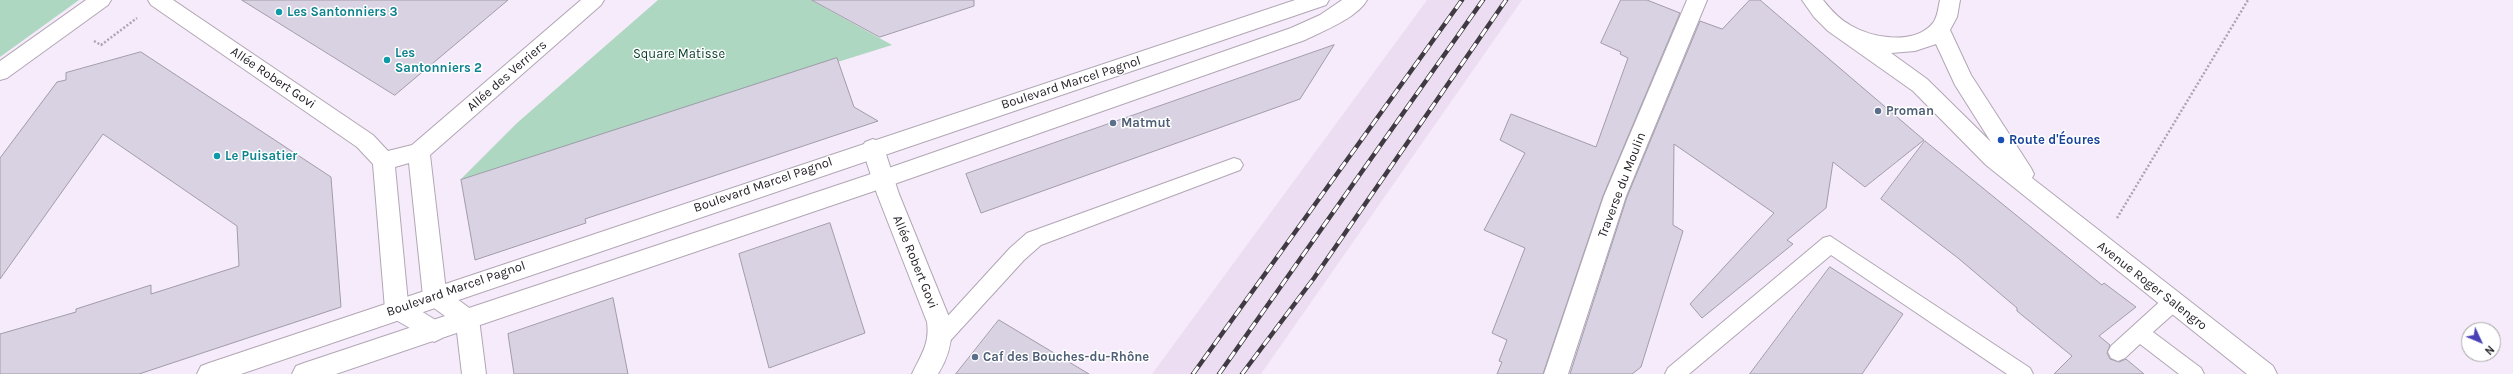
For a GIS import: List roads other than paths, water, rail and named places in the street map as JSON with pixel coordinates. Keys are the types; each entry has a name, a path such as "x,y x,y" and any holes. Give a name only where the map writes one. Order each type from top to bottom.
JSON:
{"main road":[{"path":"0,72 101,0"},
{"name":"Allée Robert Govi","path":"158,0 365,141 384,161"},
{"name":"Allée des Verriers","path":"419,152 594,0"},
{"name":"Boulevard Marcel Pagnol","path":"208,374 397,308 1319,0"},
{"name":"Boulevard Marcel Pagnol","path":"304,374 882,179 1298,34 1327,21 1357,0"},
{"name":"Traverse du Moulin","path":"1556,374 1615,196 1697,0"},
{"path":"1812,0 1821,14 1835,26 1853,36 1873,43 1892,45 1911,44 1927,39 1940,30 1948,16 1950,0"},
{"name":"Avenue Roger Salengro","path":"1940,30 1962,79 2039,196"},
{"name":"Avenue Roger Salengro","path":"1853,36 1920,86 1994,159 2039,196 2100,246 2265,374"},
{"name":"Allée Robert Govi","path":"874,148 882,179 939,322 942,336"},
{"path":"434,331 397,308 384,161 419,152 435,296 467,320 474,374"},
{"path":"924,374 932,365 942,336"}],"lane":[{"path":"942,336 1017,254 1034,239 1234,165"},
{"path":"1675,374 1830,244 2024,374"},
{"path":"2118,352 2141,334 2173,302"},
{"path":"2141,334 2194,374"}],"railway":[{"path":"1193,374 1462,0"},
{"path":"1219,374 1483,0"},
{"path":"1242,374 1314,278 1506,0"}],"place":[{"name":"Les Santonniers 3","path":"279,12"},
{"name":"Les Santonniers 2","path":"387,60"},
{"name":"Proman","path":"1878,111"},
{"name":"Matmut","path":"1113,123"},
{"name":"Route d'Éoures","path":"2001,140"},
{"name":"Le Puisatier","path":"217,156"},
{"name":"Caf des Bouches-du-Rhône","path":"975,357"}],"park label":[{"name":"Square Matisse","path":"679,54"}]}
